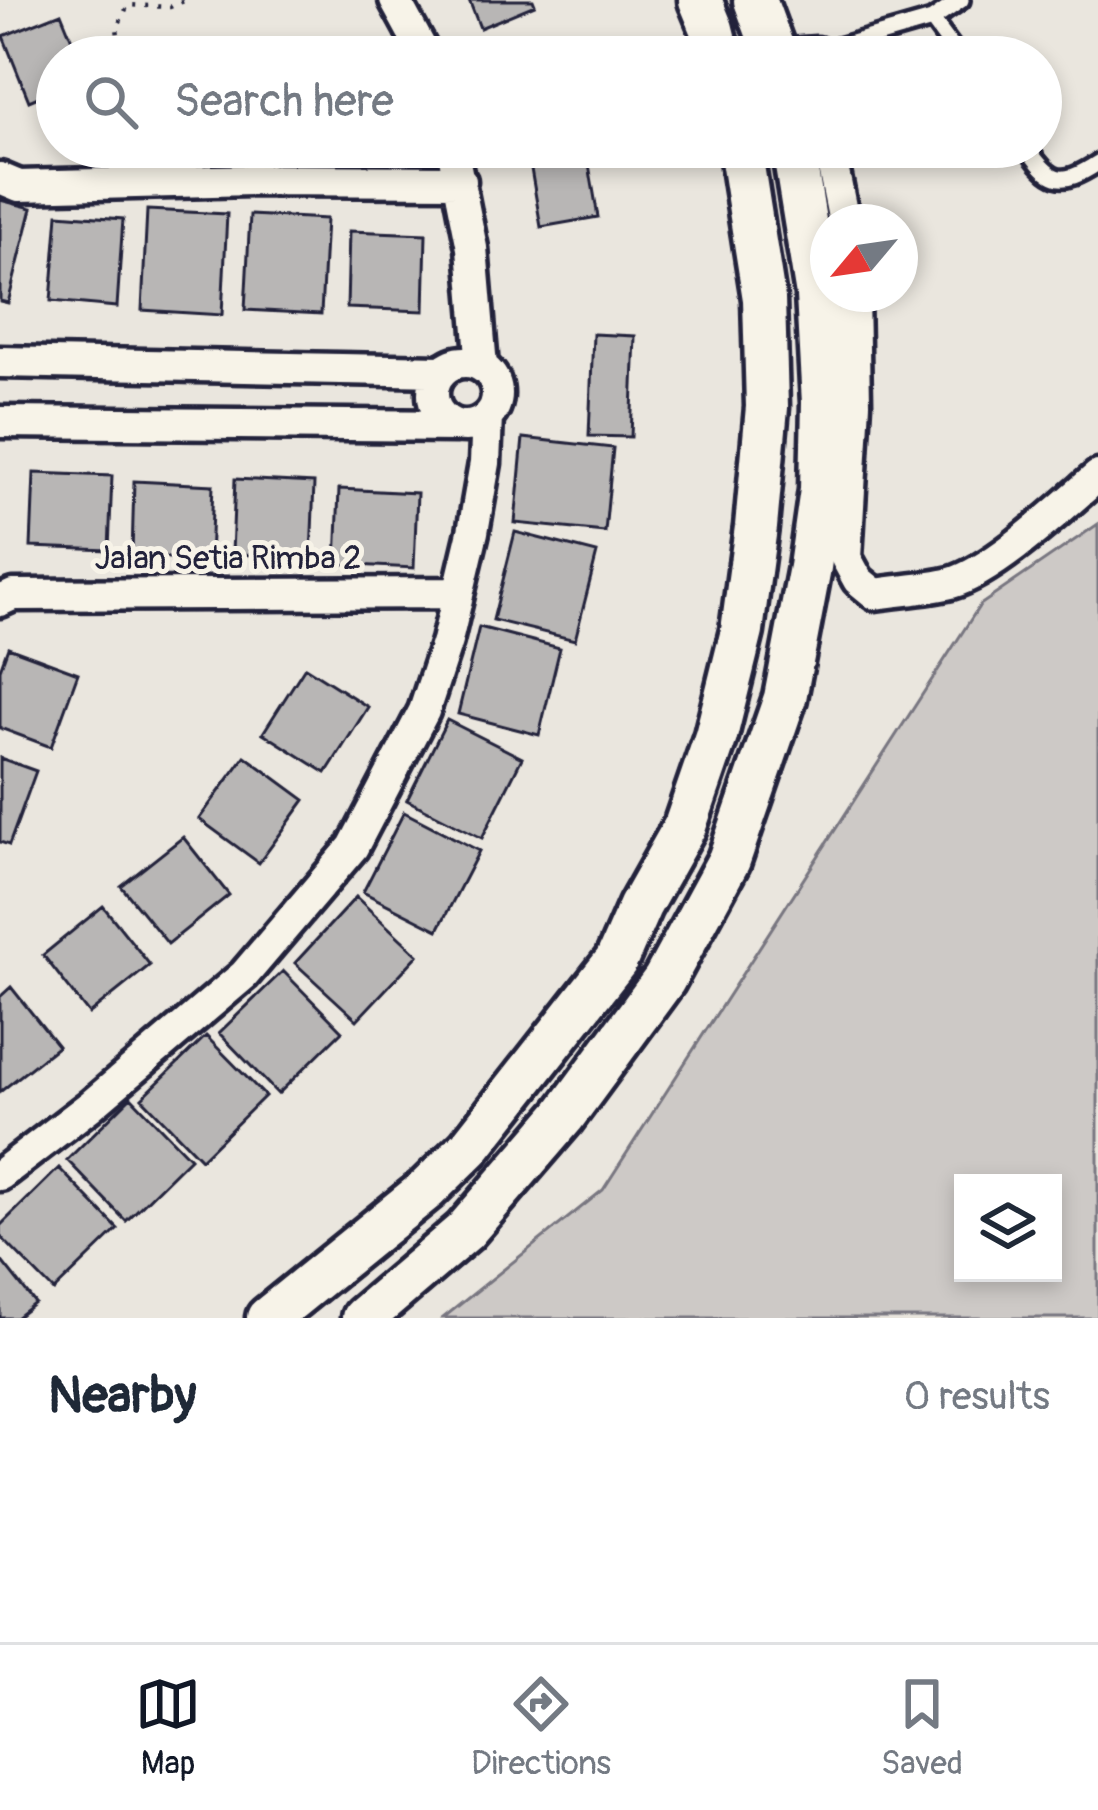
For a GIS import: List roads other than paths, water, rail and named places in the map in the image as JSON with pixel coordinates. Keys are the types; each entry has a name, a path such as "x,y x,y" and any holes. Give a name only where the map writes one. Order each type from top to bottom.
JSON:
{"main road":[{"path":"700,0 714,36"},
{"path":"755,0 781,36"},
{"path":"268,1318 410,1203 469,1148 616,961 686,826 716,736 742,631 767,407 764,299 743,168"},
{"path":"363,1318 465,1231 564,1116 664,980 729,860 785,698 821,490 818,295 797,168"}],"street":[{"path":"395,0 415,36"},
{"path":"0,422 473,425 488,417 496,391 482,367 472,248 457,168"},
{"path":"833,168 840,204"},
{"path":"0,178 19,186 250,180 461,182"},
{"path":"853,312 855,403 846,558 858,580 875,594 955,582 1040,526 1098,476"},
{"path":"0,362 441,371 461,362 482,367"},
{"path":"441,371 432,396 444,419 456,425"},
{"path":"0,1175 244,976 353,847 424,711 447,641 473,532 488,417"},
{"name":"Jalan Setia Rimba 2","path":"0,601 14,595 458,593"}],"lane":[{"path":"872,36 932,20 961,0"},
{"path":"932,20 944,36"},
{"path":"1042,168 1060,179 1077,177 1098,163"}]}
